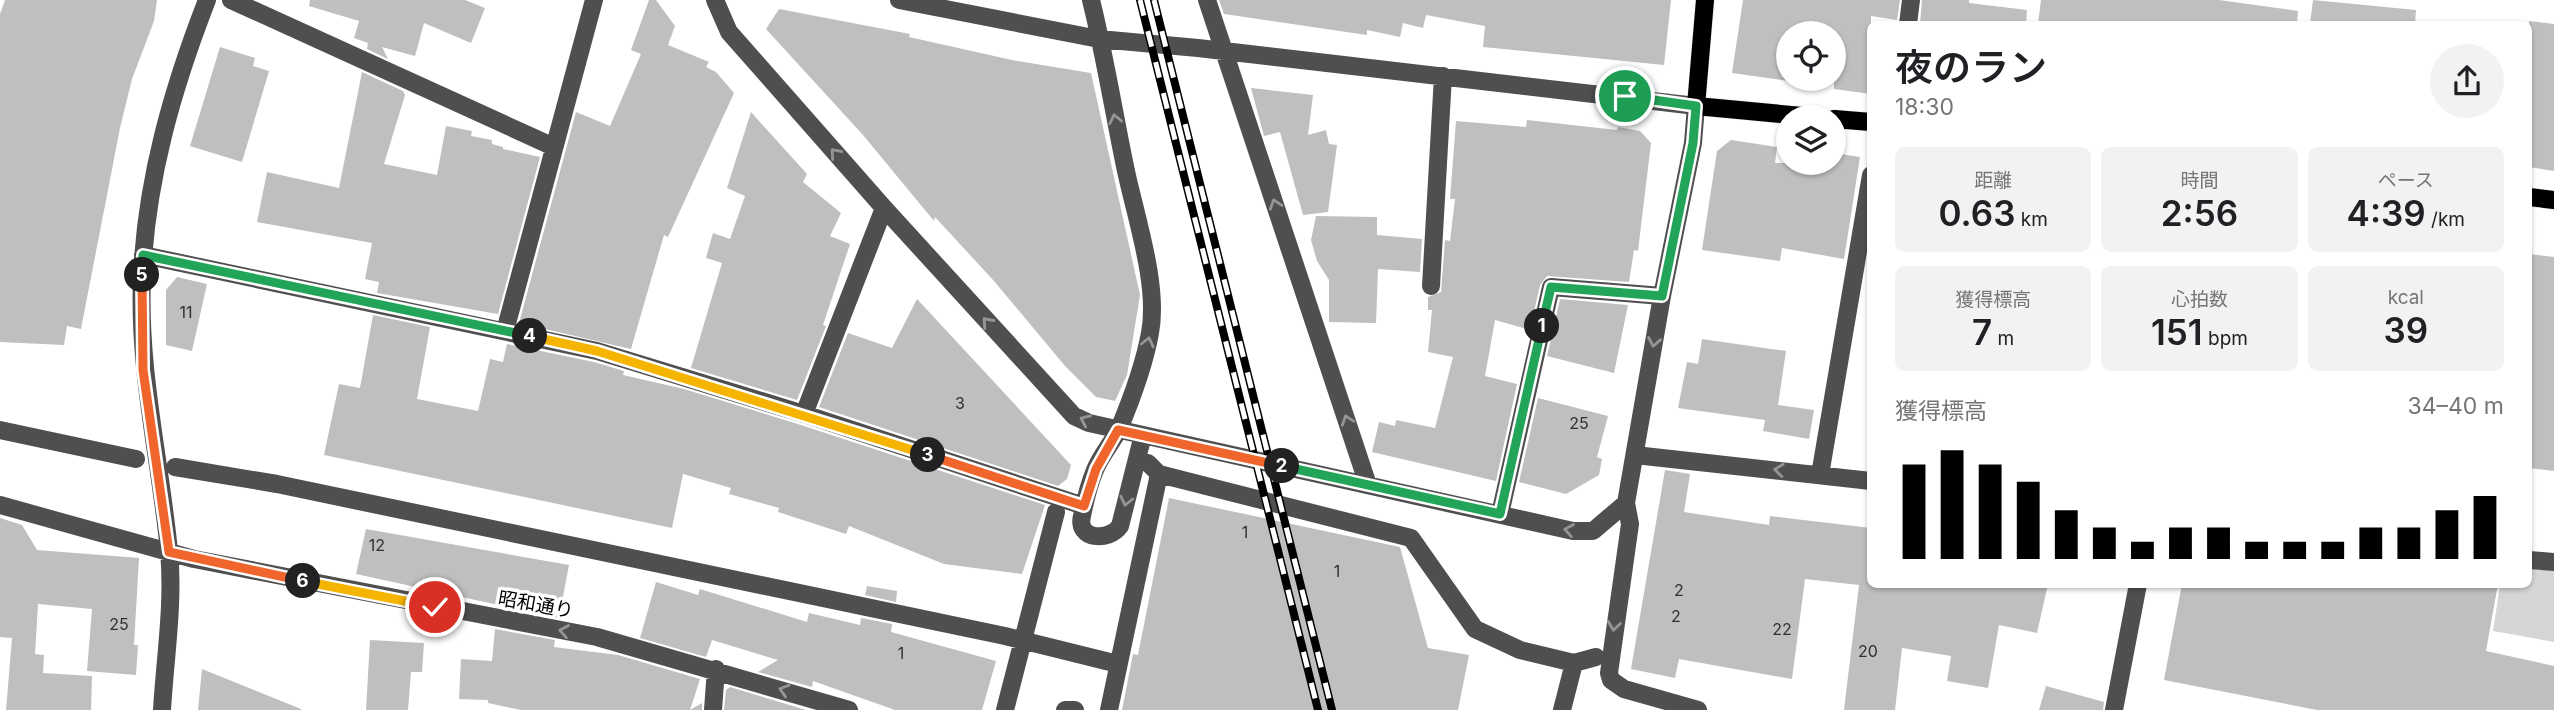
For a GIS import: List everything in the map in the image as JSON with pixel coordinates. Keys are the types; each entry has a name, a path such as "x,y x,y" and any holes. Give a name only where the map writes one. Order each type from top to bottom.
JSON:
{"main road":[{"path":"1705,0 1696,106 1776,114"},
{"path":"1846,120 1867,122"},
{"path":"2532,197 2554,200"}],"street":[{"path":"162,710 169,552 143,370 143,255 150,198 166,118 182,64 207,0"},
{"path":"231,0 554,147"},
{"path":"505,331 594,0"},
{"path":"715,0 729,32 884,208 1062,406 1089,424 1585,532 1604,525 1626,503"},
{"path":"899,0 1099,39 1696,106 1693,143 1662,296 1626,503 1630,524 1610,659 1611,680 1624,689 1698,710"},
{"path":"1091,0 1149,280 1151,330 1141,371 1118,430 1096,469 1084,506 1080,521 1093,537 1105,538 1115,533 1120,526 1143,435"},
{"path":"1207,0 1368,485"},
{"path":"1908,21 1911,0"},
{"path":"1431,286 1443,76"},
{"path":"1820,475 1867,199"},
{"path":"804,414 884,208"},
{"path":"143,255 597,351 804,414 1084,506"},
{"path":"1500,514 1551,287 1662,296"},
{"path":"0,430 136,459"},
{"path":"1635,455 1867,481"},
{"path":"175,467 276,484 1021,640 1118,664"},
{"path":"1109,710 1154,469 1411,538 1475,629 1520,650 1574,663 1596,657"},
{"name":"昭和通り","path":"0,505 169,552 597,637 716,669 849,710"},
{"path":"1005,710 1056,512"},
{"path":"2532,560 2554,562"},
{"path":"2113,710 2137,588"},
{"path":"1562,710 1574,663"},
{"path":"713,710 716,669"},
{"path":"1065,710 1075,710"}],"shaded area":[{"path":"2532,568 2554,571 2554,642 2493,631 2500,588 2532,588"}],"building":[{"path":"5,0 157,0 154,21 132,79 120,128 81,329 67,326 64,345 0,342 0,14"},
{"path":"310,0 465,0 485,8 471,43 424,23 415,56 382,47 388,59 367,49 368,43 354,38 359,21 309,6"},
{"path":"649,0 656,0 675,26 668,45 709,62 706,67 716,72 734,93 668,237 664,235 631,349 519,323 576,112 610,126 641,54 631,50"},
{"path":"1219,0 1671,0 1664,65 1483,47 1485,26 1426,15 1423,28 1403,23 1400,37 1367,30 1367,35 1224,14"},
{"path":"1743,0 1900,0 1897,20 1871,16 1871,21 1867,21 1867,93 1846,91 1846,21 1776,21 1776,79 1732,73"},
{"path":"1922,0 1969,0 1969,3 2027,10 2026,21 1920,21"},
{"path":"2041,0 2219,0 2298,11 2297,21 2038,21"},
{"path":"2313,0 2416,10 2415,21 2310,21"},
{"path":"779,9 910,34 909,37 1012,60 1091,73 1140,295 1127,375 1115,401 1096,397 1065,366 994,281 935,217 934,221 863,135 766,29"},
{"path":"2532,21 2554,24 2554,171 2532,167"},
{"path":"220,47 255,58 253,66 269,71 242,162 190,146"},
{"path":"362,72 403,91 405,95 384,164 437,175 446,126 472,131 471,136 492,140 492,144 503,149 540,157 498,314 377,293 379,282 365,279 372,243 257,222 267,172 339,188"},
{"path":"1251,88 1313,95 1308,135 1326,130 1329,144 1337,145 1328,212 1303,215 1280,132 1264,136"},
{"path":"751,112 807,174 803,182 841,213 830,236 850,244 823,325 826,326 797,400 691,368 722,263 706,258 713,233 730,239 745,196 727,188"},
{"path":"1527,120 1640,131 1651,143 1638,251 1634,250 1629,282 1547,276 1540,285 1530,330 1495,320 1485,376 1517,384 1496,481 1372,452 1379,422 1395,426 1396,420 1435,428 1453,357 1428,352 1432,310 1428,310 1428,297 1441,292 1445,240 1450,241 1455,199 1450,199 1456,121 1526,127"},
{"path":"1731,140 1776,147 1776,175 1846,175 1846,155 1860,157 1844,259 1782,248 1780,261 1702,250 1717,151"},
{"path":"1316,216 1377,217 1377,235 1422,239 1420,272 1378,269 1376,323 1329,322 1329,280 1317,261 1311,240"},
{"path":"2532,254 2554,257 2554,471 2532,468"},
{"path":"177,277 207,284 192,351 166,345 166,290"},
{"path":"917,299 1071,465 1067,479 1058,486 819,407 848,333 892,348"},
{"path":"1560,299 1628,305 1614,373 1547,356"},
{"path":"373,315 430,327 417,399 478,411 490,359 503,362 507,344 594,362 624,371 623,375 684,389 801,425 1045,505 1022,574 944,564 849,526 846,534 778,512 779,508 729,494 731,488 683,474 672,528 324,455 339,384 360,388"},
{"path":"1702,339 1786,351 1778,405 1814,410 1809,439 1763,431 1765,420 1678,408 1687,362 1698,364"},
{"path":"1538,398 1608,416 1597,457 1602,459 1599,475 1566,494 1519,482"},
{"path":"1665,470 1690,474 1684,512 1769,525 1770,516 1867,528 1867,588 2047,588 2037,633 1999,625 1988,688 1947,681 1951,656 1902,648 1895,710 1844,710 1859,585 1805,579 1792,679 1679,659 1675,678 1631,669"},
{"path":"1169,498 1400,547 1428,648 1469,655 1458,710 1122,710 1133,654 1138,655"},
{"path":"0,518 22,525 37,550 139,558 134,645 138,645 136,675 87,671 92,609 38,604 35,654 44,655 43,673 92,676 91,710 6,710 12,638 0,637"},
{"path":"366,529 569,565 559,618 356,574"},
{"path":"656,582 698,595 700,589 807,622 809,613 860,625 861,618 892,624 891,632 996,661 982,710 895,710 813,681 812,687 758,672 778,660 712,640 706,657 640,638"},
{"path":"867,586 897,591 896,602 865,595"},
{"path":"2181,588 2497,588 2486,651 2554,666 2554,710 2317,710 2164,680"},
{"path":"495,629 555,640 554,647 618,655 700,679 690,710 521,710 488,703 488,700 459,699 461,659 492,661"},
{"path":"370,640 424,643 422,672 411,672 408,710 366,710"},
{"path":"202,669 301,709 301,710 198,710"},
{"path":"2046,686 2104,702 2103,710 2039,710"},
{"path":"730,687 806,710 724,710 726,690"},
{"path":"702,703 702,710 690,710"}],"railway":[{"path":"1140,0 1318,710"},
{"path":"1154,0 1332,710"}],"route":[{"path":"435,607 260,573 169,552 143,370 143,255 597,351 804,414 1084,506 1096,469 1118,430 1500,514 1551,287 1662,296 1693,143 1696,106 1625,96"}]}
